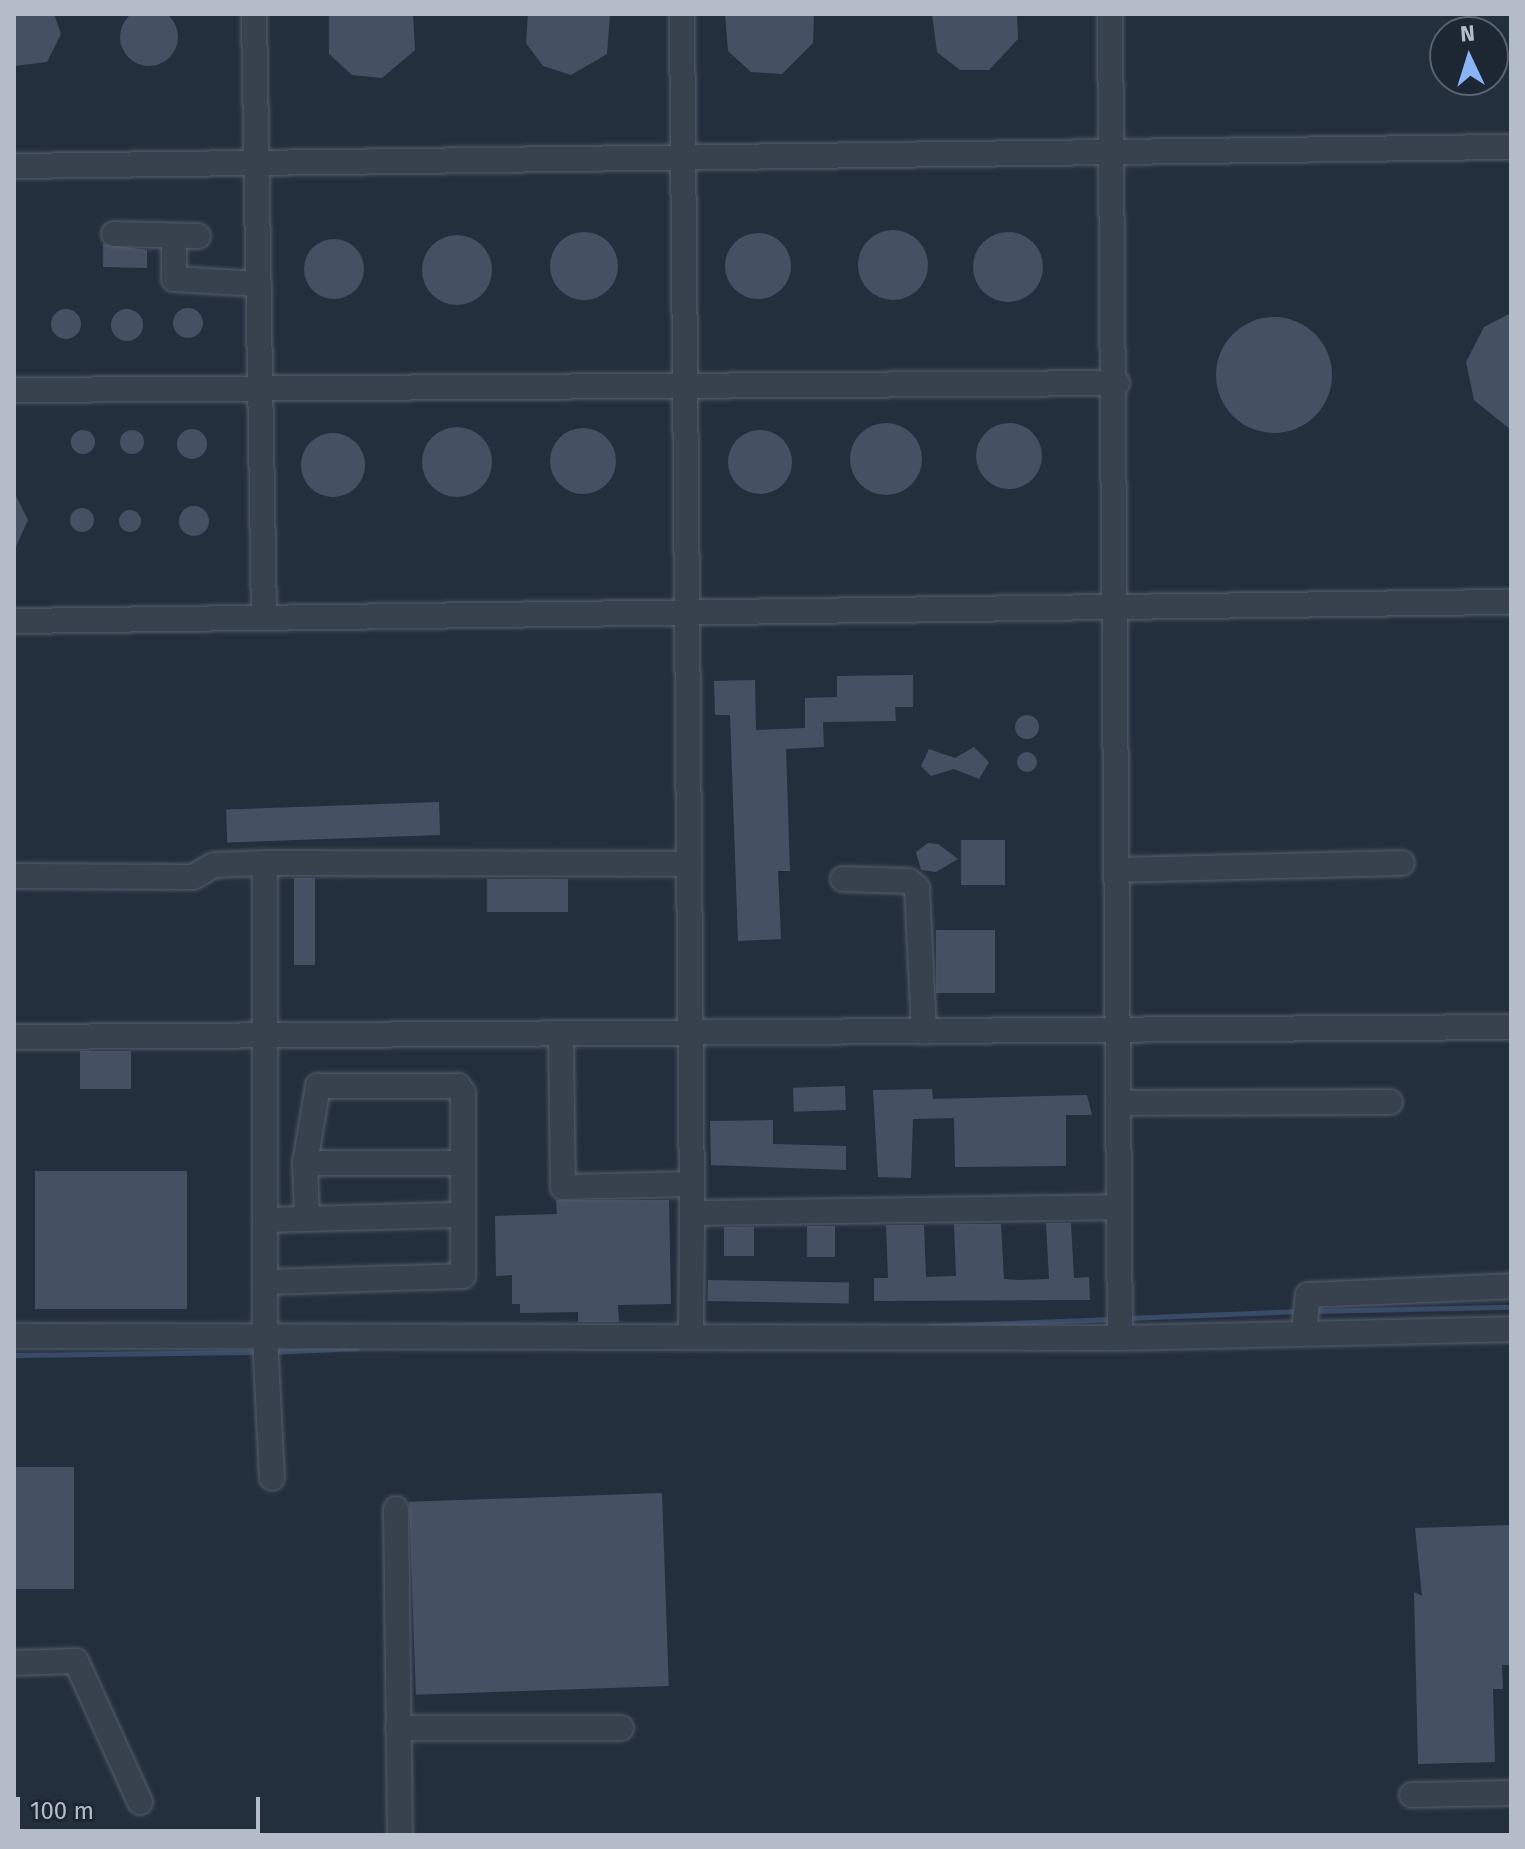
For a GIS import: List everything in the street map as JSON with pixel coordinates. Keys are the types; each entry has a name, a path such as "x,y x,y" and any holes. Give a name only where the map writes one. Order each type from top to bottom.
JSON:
{"lane":[{"path":"254,14 259,284 265,391 264,618"},
{"path":"682,14 692,1032 691,1337"},
{"path":"1110,14 1117,383 1114,612 1120,1029 1117,1207 1120,1338"},
{"path":"14,166 683,161 1112,147 1511,147"},
{"path":"114,234 186,236 174,279 259,284"},
{"path":"14,390 265,391 1117,383"},
{"path":"14,621 1114,612 1511,602"},
{"path":"14,876 193,877 214,865 265,863 689,864"},
{"path":"265,863 265,1336 272,1478"},
{"path":"1118,870 1402,863"},
{"path":"843,879 909,881 917,888 924,1032"},
{"path":"14,1037 1511,1027"},
{"path":"561,1033 563,1187 692,1184"},
{"path":"265,1282 463,1276 463,1163 458,1086 318,1086 305,1163 307,1219"},
{"path":"1119,1103 1390,1102"},
{"path":"305,1163 463,1163"},
{"path":"692,1213 1117,1207"},
{"path":"266,1220 463,1215"},
{"path":"1304,1331 1308,1295 1511,1286"},
{"path":"14,1336 1120,1338 1304,1331 1511,1329"},
{"path":"396,1509 400,1835"},
{"path":"14,1663 76,1661 140,1802"},
{"path":"398,1728 621,1728"},
{"path":"1412,1795 1511,1793"}],"building":[{"path":"149,8 170,16 178,37 170,58 149,66 128,58 120,37 128,16"},
{"path":"14,14 54,14 61,34 47,62 14,66"},
{"path":"329,14 413,14 415,50 382,78 352,75 329,54"},
{"path":"528,14 610,14 607,54 571,75 543,66 526,43"},
{"path":"725,14 814,14 813,43 782,74 751,72 728,51"},
{"path":"932,14 1017,14 1018,39 989,70 960,70 937,52"},
{"path":"893,230 918,240 928,265 918,290 893,300 868,290 858,265 868,240"},
{"path":"584,232 608,242 618,266 608,290 584,300 560,290 550,266 560,242"},
{"path":"1008,232 1033,242 1043,267 1033,292 1008,302 983,292 973,267 983,242"},
{"path":"752,233 764,233 776,238 786,248 791,266 789,279 776,294 764,299 752,299 740,294 730,284 725,272 725,260 730,248 740,238"},
{"path":"457,235 482,245 492,270 482,295 457,305 432,295 422,270 432,245"},
{"path":"334,239 355,248 364,269 355,290 334,299 313,290 304,269 313,248"},
{"path":"103,244 147,250 147,268 103,267"},
{"path":"188,308 199,312 203,323 199,334 188,338 177,334 173,323 177,312"},
{"path":"66,309 77,313 81,324 77,335 66,339 55,335 51,324 55,313"},
{"path":"127,309 138,314 143,325 138,336 127,341 116,336 111,325 116,314"},
{"path":"1511,313 1511,430 1474,400 1466,362 1484,327"},
{"path":"1274,317 1296,321 1315,334 1328,353 1332,375 1328,397 1315,416 1296,429 1274,433 1252,429 1233,416 1220,397 1216,375 1220,353 1233,334 1252,321"},
{"path":"886,423 906,429 916,439 922,459 916,479 906,489 886,495 866,489 856,479 850,459 856,439 866,429"},
{"path":"1002,423 1016,423 1028,428 1037,437 1042,456 1040,469 1033,480 1016,489 1002,489 990,484 981,475 976,463 976,449 981,437 990,428"},
{"path":"457,427 482,437 492,462 482,487 457,497 432,487 422,462 432,437"},
{"path":"583,428 606,438 616,461 606,484 583,494 560,484 550,461 560,438"},
{"path":"192,429 203,433 207,444 203,455 192,459 181,455 177,444 181,433"},
{"path":"83,430 92,433 95,442 92,451 83,454 74,451 71,442 74,433"},
{"path":"132,430 141,433 144,442 141,451 132,454 123,451 120,442 123,433"},
{"path":"760,430 772,432 783,439 790,450 790,474 783,485 772,492 760,494 748,492 737,485 730,474 728,462 730,450 737,439 748,432"},
{"path":"333,433 351,439 359,447 365,465 359,483 351,491 333,497 315,491 307,483 301,465 307,447 315,439"},
{"path":"14,492 28,520 14,551"},
{"path":"194,506 205,510 209,521 205,532 194,536 183,532 179,521 183,510"},
{"path":"82,508 90,512 94,520 90,528 82,532 74,528 70,520 74,512"},
{"path":"130,510 138,513 141,521 138,529 130,532 122,529 119,521 122,513"},
{"path":"913,675 913,707 895,707 896,721 823,722 824,747 786,749 790,871 778,871 781,939 738,941 730,715 715,715 714,681 755,680 756,730 805,728 805,698 837,697 837,676"},
{"path":"1027,715 1035,719 1039,727 1035,735 1027,739 1019,735 1015,727 1019,719"},
{"path":"974,747 989,762 979,779 954,769 931,776 921,766 929,749 955,758"},
{"path":"1027,752 1034,755 1037,762 1034,769 1027,772 1020,769 1017,762 1020,755"},
{"path":"439,802 440,835 227,842 226,809"},
{"path":"961,840 1005,840 1005,885 961,885"},
{"path":"928,843 938,844 958,859 936,872 921,870 916,852"},
{"path":"294,878 315,878 315,965 294,965"},
{"path":"487,879 568,879 568,912 487,912"},
{"path":"936,930 995,930 995,993 936,993"},
{"path":"80,1051 131,1051 131,1089 80,1089"},
{"path":"845,1086 846,1110 794,1112 793,1088"},
{"path":"932,1089 933,1099 1087,1095 1092,1115 1066,1115 1066,1166 955,1167 954,1118 913,1119 911,1178 878,1177 873,1090"},
{"path":"773,1120 773,1144 846,1146 846,1170 711,1165 710,1121"},
{"path":"35,1171 187,1171 187,1309 35,1309"},
{"path":"556,1200 669,1200 671,1304 618,1305 619,1322 578,1322 578,1312 520,1313 520,1304 512,1304 512,1275 496,1276 495,1216 557,1214"},
{"path":"1046,1223 1071,1223 1074,1278 1089,1277 1090,1300 874,1301 874,1278 888,1278 886,1225 924,1225 926,1277 956,1276 954,1224 1001,1224 1004,1279 1020,1280 1049,1279"},
{"path":"807,1226 835,1226 835,1257 807,1257"},
{"path":"724,1227 754,1227 754,1256 724,1256"},
{"path":"708,1280 849,1282 849,1303 708,1301"},
{"path":"14,1467 74,1467 74,1589 14,1589"},
{"path":"662,1493 669,1686 416,1695 409,1502"},
{"path":"1511,1525 1511,1665 1502,1665 1503,1689 1493,1689 1495,1762 1418,1764 1414,1592 1422,1596 1415,1528"}],"waterway":[{"path":"1314,1311 1511,1307"},
{"path":"1126,1318 1300,1311"},
{"path":"930,1326 1112,1319"},
{"path":"271,1352 357,1348"},
{"path":"14,1355 257,1352"}]}
